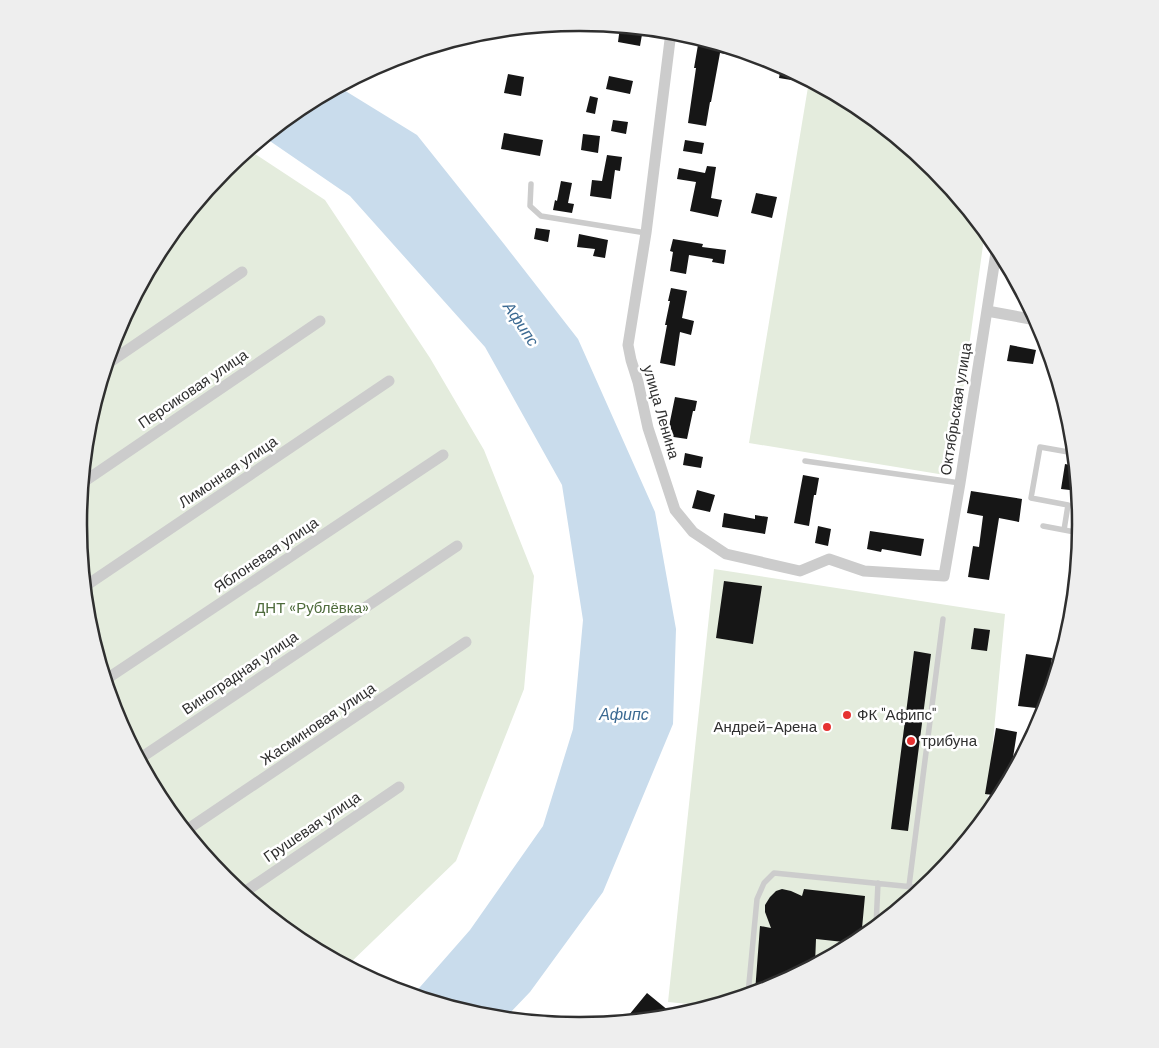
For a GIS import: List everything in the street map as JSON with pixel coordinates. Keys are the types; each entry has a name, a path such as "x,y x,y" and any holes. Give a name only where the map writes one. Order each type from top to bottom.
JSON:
{"street":[{"name":"улица Ленина","path":"670,40 646,234 628,345 648,428 676,510 693,532 726,554 800,572 829,559 864,571 944,576"},
{"name":"Октябрьская улица","path":"944,576 995,260"},
{"path":"116,358 242,272"},
{"path":"987,311 1027,318"},
{"name":"Персиковая улица","path":"89,478 320,321"},
{"name":"Лимонная улица","path":"91,584 389,381"},
{"name":"Яблоневая улица","path":"111,676 443,455"},
{"name":"Виноградная улица","path":"145,755 457,546"},
{"name":"Жасминовая улица","path":"191,827 466,642"},
{"name":"Грушевая улица","path":"249,889 399,787"}],"lane":[{"path":"531,184 530,206 541,216 646,234"},
{"path":"1064,530 1068,505 1031,498 1040,447 1067,452"},
{"path":"805,461 960,483"},
{"path":"1043,526 1072,531"},
{"path":"909,886 943,619"},
{"path":"749,987 757,899 764,883 774,873 912,886"},
{"path":"876,917 878,883"}],"green space":[{"path":"808,88 853,114 904,154 950,199 983,242 951,476 749,443"},
{"name":"ДНТ «Рублёвка»","path":"255,154 325,200 430,358 484,450 534,576 524,689 456,861 352,961 333,951 280,915 255,894 209,849 189,824 170,798 138,742 124,713 104,652 91,588 87,524 88,492 96,428 113,366 124,335 138,306 170,250 209,199"},
{"name":"ФК \"Афипс\"","path":"714,569 1005,614 987,800 950,849 928,872 879,915 826,951 797,966 738,991 689,1004 668,1002"}],"water":[{"name":"Афипс","path":"345,91 417,135 578,339 655,512 676,629 673,724 603,892 530,992 511,1012 452,1000 418,990 470,930 543,826 573,729 583,620 562,485 485,347 350,196 270,141 306,114"}],"building":[{"path":"619,33 642,35 640,46 618,42"},
{"path":"698,46 731,55 720,53 706,126 688,123 696,68 694,68"},
{"path":"508,74 524,77 521,96 504,93"},
{"path":"780,74 793,80 779,78"},
{"path":"609,76 633,81 630,94 606,89"},
{"path":"590,96 598,98 595,114 586,112"},
{"path":"613,120 628,122 626,134 611,131"},
{"path":"504,133 543,140 540,156 501,149"},
{"path":"583,134 600,136 598,153 581,150"},
{"path":"685,140 704,143 702,154 683,151"},
{"path":"607,155 622,157 620,171 615,170 611,199 590,196 592,180 602,181"},
{"path":"707,166 716,167 711,198 722,200 718,217 690,211 696,182 677,179 679,168 705,173"},
{"path":"561,181 572,183 568,203 574,204 572,213 553,210"},
{"path":"756,193 777,197 772,218 751,213"},
{"path":"536,228 550,230 548,242 534,239"},
{"path":"579,234 608,240 605,258 593,256 595,249 577,247"},
{"path":"673,239 703,244 702,247 726,250 724,264 712,262 713,259 689,255 686,274 670,271 673,252 670,251"},
{"path":"671,288 687,291 682,318 694,321 691,335 680,332 675,366 660,363"},
{"path":"1010,345 1036,350 1033,364 1007,361"},
{"path":"675,397 697,401 687,439 667,436"},
{"path":"685,453 703,457 701,468 683,465"},
{"path":"1065,464 1068,465 1071,490 1061,489"},
{"path":"803,475 819,478 809,526 794,523"},
{"path":"697,490 715,495 710,512 692,508"},
{"path":"971,491 1022,499 1019,522 999,518 989,580 968,577 973,546 979,547 983,516 967,513"},
{"path":"724,513 755,519 755,515 768,517 765,534 722,527"},
{"path":"818,526 831,529 828,546 815,543"},
{"path":"870,531 924,539 921,556 882,549 881,552 867,549"},
{"path":"724,581 762,586 753,644 716,638"},
{"path":"974,628 990,630 987,651 971,649"},
{"name":"трибуна","path":"914,651 931,654 908,831 891,829"},
{"path":"1026,654 1052,658 1037,708 1018,706"},
{"path":"996,728 1017,732 1013,757 991,795 985,794"},
{"path":"782,889 802,896 804,889 865,896 862,927 841,942 816,939 815,957 756,984 760,926 771,928 765,912 765,905 776,891"},
{"path":"647,993 666,1009 644,1013 629,1014"}],"place":[{"name":"ФК \"Афипс\"","path":"847,715"},
{"name":"Андрей-Арена","path":"827,727"},
{"name":"трибуна","path":"911,741"}]}
